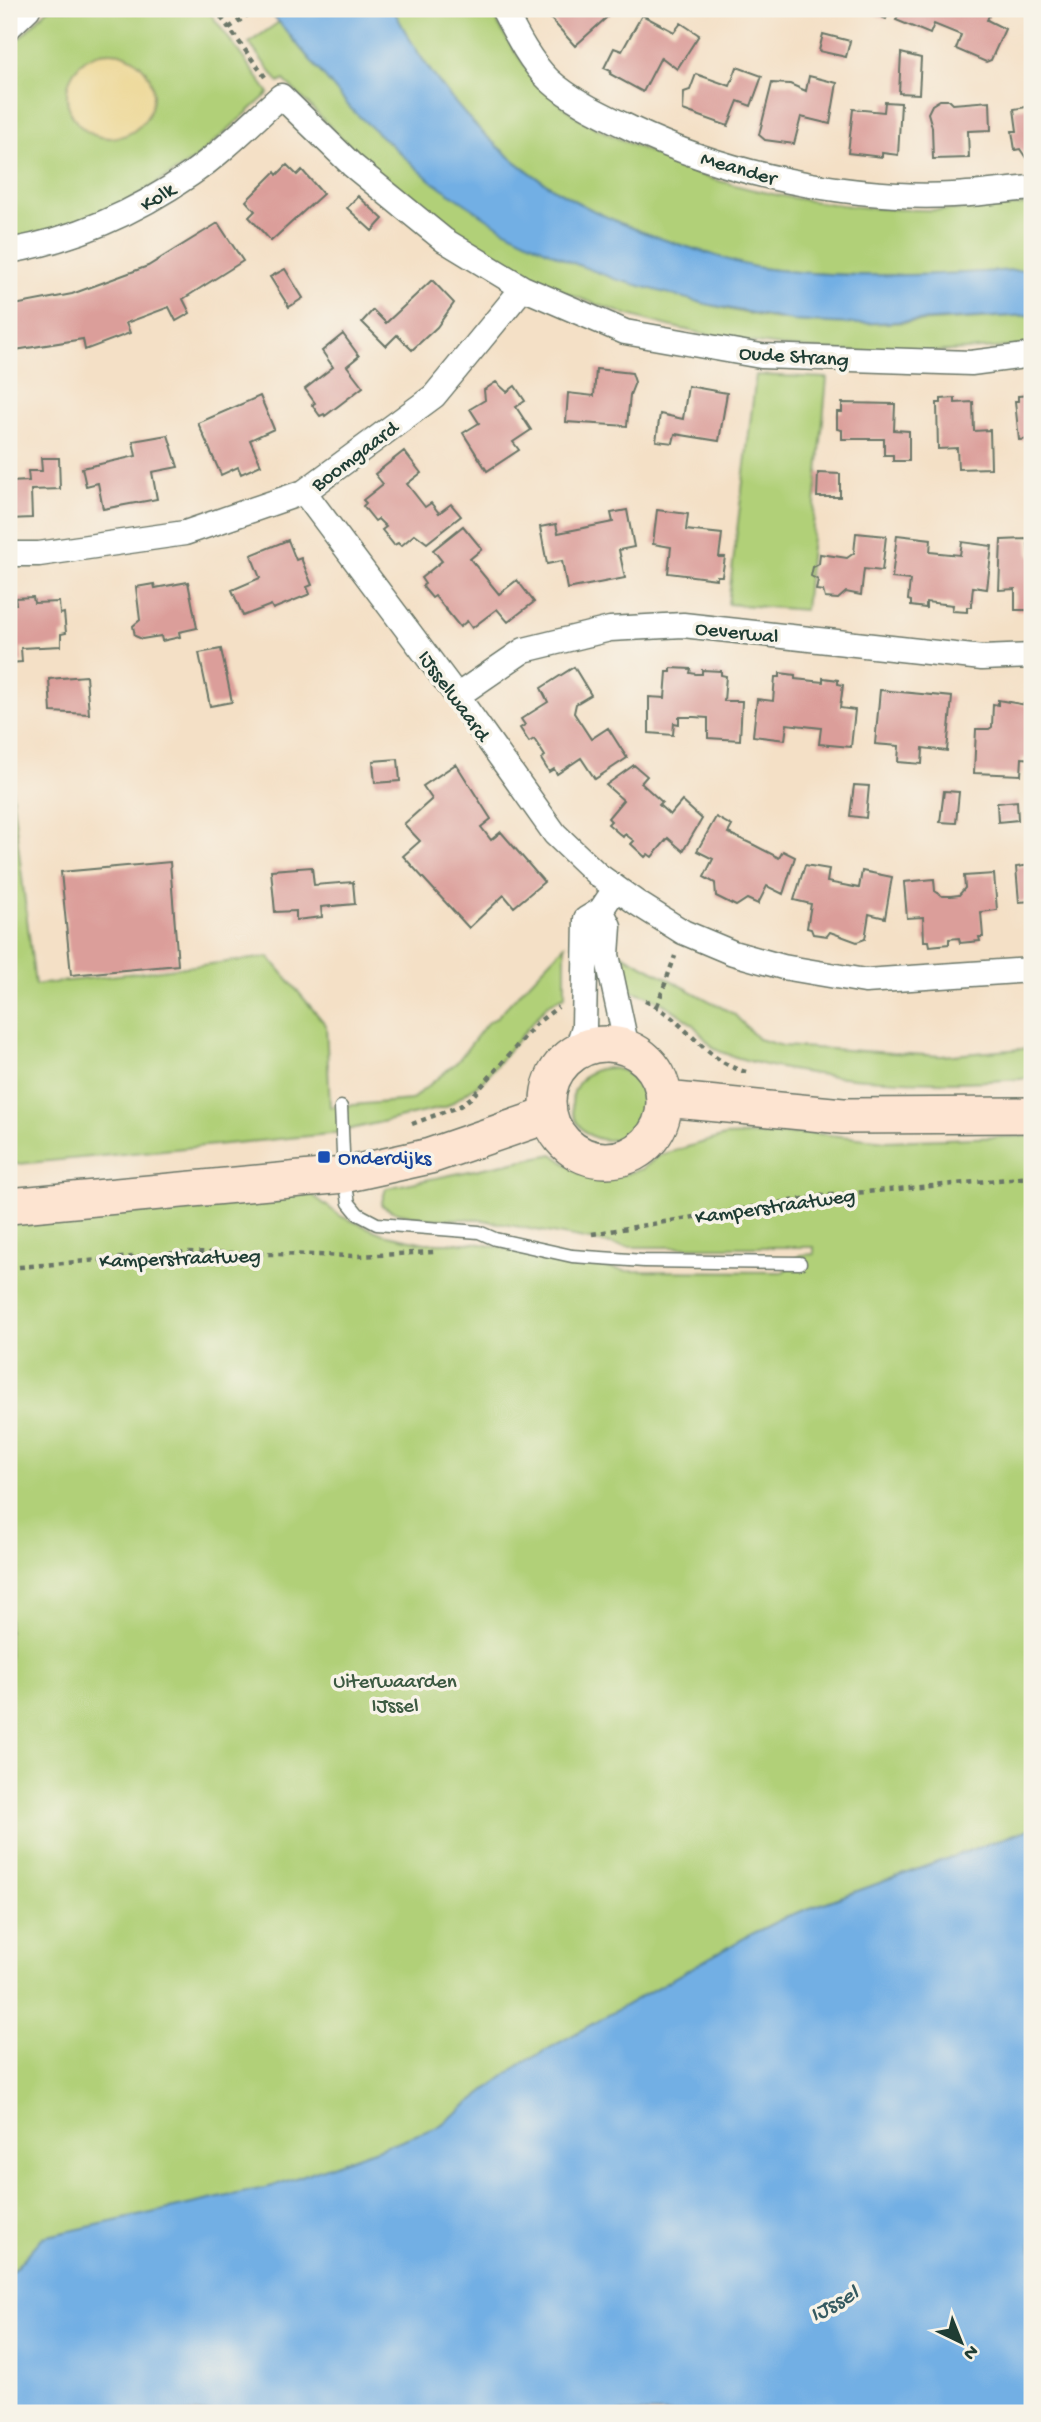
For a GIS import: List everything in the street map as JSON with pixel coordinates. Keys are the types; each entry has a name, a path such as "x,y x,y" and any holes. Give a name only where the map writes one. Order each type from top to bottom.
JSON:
{"main road":[{"path":"601,1044 627,1048 654,1068 665,1099 661,1124 647,1144 626,1157 601,1161 578,1154 559,1137 549,1115 548,1096 553,1079 563,1064 576,1052 601,1044"},
{"path":"665,1099 843,1116 1032,1115"},
{"path":"9,1206 344,1175 430,1156 549,1115"}],"street":[{"path":"9,27 28,9"},
{"name":"Meander","path":"503,9 515,32 549,80 603,116 670,147 772,178 853,190 951,195 1032,188"},
{"path":"281,96 352,165 444,240 523,288"},
{"name":"Kolk","path":"9,251 53,243 122,217 193,173 281,96"},
{"name":"Oude Strang","path":"523,288 625,332 761,356 971,363 1032,355"},
{"name":"Boomgaard","path":"9,554 39,554 186,533 304,492 434,396 523,288"},
{"name":"IJsselwaard","path":"304,492 457,696 555,834 615,888 683,932 733,953 783,967 864,981 1032,970"},
{"name":"Oeverwal","path":"457,696 524,650 610,629 682,625 982,658 1032,656"},
{"path":"576,1052 584,1017 586,919 601,910 615,888"},
{"path":"601,910 609,926 607,955 627,1048"}],"lane":[{"path":"341,1107 346,1192 353,1210 377,1224 480,1232 495,1240 572,1256 645,1261 800,1263"}],"path":[{"path":"215,9 281,96"},
{"path":"229,28 257,9"},
{"path":"683,932 657,1006 715,1058 752,1073"},
{"path":"403,1127 442,1113 472,1097 537,1023 563,1005"},
{"name":"Kamperstraatweg","path":"581,1236 821,1196 1032,1177"},
{"name":"Kamperstraatweg","path":"9,1268 188,1252 358,1256 437,1252"}],"green space":[{"path":"48,9 207,9 269,93 194,160 112,211 9,241 9,49"},
{"path":"393,9 490,9 513,49 531,73 551,96 572,113 611,135 716,180 794,198 873,208 952,210 1032,204 1032,269 897,275 795,272 744,265 644,233 598,213 556,190 516,162 481,131 448,95 419,54"},
{"path":"279,22 362,117 405,157 451,193 499,224 551,251 608,274 670,294 732,310 794,321 883,323 1032,315 1032,346 927,352 799,348 735,340 672,327 611,309 551,286 493,259 439,225 378,174 284,80 279,83 249,43"},
{"path":"756,375 827,378 805,610 728,604"},
{"path":"9,769 35,985 269,957 326,1025 330,1107 411,1100 457,1062 487,1023 496,1018 565,945 565,996 548,1004 483,1081 446,1107 330,1134 9,1165"},
{"path":"618,952 734,1014 758,1039 783,1046 941,1056 1032,1048 1032,1078 958,1082 875,1080 792,1070 721,1052 691,1023 669,1007 651,997 625,991"},
{"path":"608,1068 628,1074 638,1084 644,1104 638,1124 628,1134 608,1140 588,1134 578,1124 572,1104 578,1084 588,1074"},
{"name":"Uiterwaarden IJssel","path":"811,1133 886,1141 1032,1136 1032,1828 788,1916 750,1935 518,2066 438,2127 9,2283 9,1222 311,1194 340,1216 383,1234 425,1243 476,1243 625,1271 783,1272 800,1255 814,1254 814,1247 627,1247 477,1219 428,1219 392,1211 381,1205 386,1188 553,1154 579,1173 611,1178 642,1169 660,1155 725,1136"}],"sand":[{"path":"110,52 134,59 146,71 153,95 146,119 134,131 110,138 86,131 74,119 67,95 74,71 86,59"}],"water":[{"path":"275,9 393,9 419,54 448,95 481,131 516,162 556,190 598,213 644,233 744,265 795,272 896,275 1032,269 1032,315 855,324 793,321 706,304 615,279 568,261 503,229 430,180 352,110 272,14"},
{"name":"IJssel","path":"1032,1828 1032,2413 9,2413 9,2275 43,2237 273,2186 438,2127 518,2066 750,1935 788,1916"}],"building":[{"path":"542,9 616,9 575,46"},
{"path":"862,9 890,9 886,19"},
{"path":"901,9 992,9 987,20 1005,29 991,60 986,62 956,49 961,35 934,24 930,34 896,20"},
{"path":"642,15 674,32 681,23 699,35 677,69 661,57 643,92 604,68 614,48 622,51"},
{"path":"823,34 850,41 846,57 819,51"},
{"path":"901,53 921,58 919,94 899,93"},
{"path":"737,67 762,76 751,106 738,101 728,126 683,110 684,92 690,90 696,74 730,86"},
{"path":"809,76 837,83 830,124 801,117 794,144 765,140 759,135 772,83 790,84 806,91"},
{"path":"940,100 949,100 953,104 990,101 991,130 968,131 969,158 933,159 932,127 928,113 932,105"},
{"path":"885,102 901,103 898,155 882,153 882,157 848,153 853,109 884,112"},
{"path":"1032,106 1032,157 1026,158 1020,149 1015,150 1012,131 1017,131 1014,109"},
{"path":"287,165 297,175 302,170 323,194 271,241 249,217 255,211 246,201 275,172 277,175"},
{"path":"358,196 383,219 372,231 347,208"},
{"path":"218,223 243,261 183,299 190,313 176,321 169,307 126,323 130,333 85,350 83,339 9,351 9,306 72,294 148,266"},
{"path":"285,269 303,298 289,307 270,277"},
{"path":"432,280 454,303 437,327 412,350 397,335 386,346 362,322 373,310 386,323"},
{"path":"343,334 359,356 347,366 363,387 325,416 320,416 305,389 333,367 322,351"},
{"path":"596,369 632,373 635,382 630,395 627,426 566,422 568,393 594,396"},
{"path":"496,382 507,392 515,386 525,401 516,407 531,430 513,442 519,450 487,471 463,433 479,423 470,409 485,400 484,390"},
{"path":"688,386 727,393 719,441 675,434 673,443 656,441 660,414 683,419"},
{"path":"1031,395 1032,439 1019,440 1015,401 1018,401 1018,396"},
{"path":"260,396 274,429 250,440 261,465 241,474 238,467 221,475 198,423"},
{"path":"955,398 955,403 973,402 974,431 990,430 991,468 958,469 957,448 938,449 937,403 941,403 941,399"},
{"path":"842,403 895,404 894,430 909,431 909,461 893,461 893,455 884,455 884,439 842,439 842,430 837,429 837,412 842,412"},
{"path":"168,435 178,467 152,472 157,499 103,509 98,483 86,486 82,468 136,456 133,441"},
{"path":"404,451 421,473 407,484 425,507 431,503 439,513 451,504 461,516 427,543 415,534 401,546 398,543 394,545 382,530 386,527 378,519 375,521 363,506 366,503 363,500 383,484 375,474"},
{"path":"41,458 59,458 60,489 31,490 32,518 9,519 9,482 29,481 28,471 42,471"},
{"path":"818,473 840,474 840,497 817,497"},
{"path":"627,510 634,547 619,550 625,578 567,589 562,561 547,564 540,527 556,524 558,533 613,522 611,513"},
{"path":"657,510 688,514 686,530 722,534 719,557 725,557 722,576 717,576 717,579 668,573 671,547 653,544"},
{"path":"463,526 482,549 470,559 499,594 517,580 534,602 508,622 497,609 472,628 467,621 460,627 435,596 432,598 422,586 425,584 421,578 442,561 433,550"},
{"path":"856,533 886,536 882,571 864,569 861,595 846,592 838,599 825,598 823,591 816,590 818,580 811,576 813,567 819,564 820,554 847,558 854,553"},
{"path":"897,535 931,539 930,552 960,555 962,542 992,546 987,589 973,587 971,607 967,607 967,612 952,611 953,605 926,602 926,608 911,606 911,601 908,600 910,580 892,578"},
{"path":"1028,539 1029,554 1032,557 1032,610 1015,610 1015,589 999,590 1001,540"},
{"path":"288,540 296,560 301,558 312,585 307,587 310,594 273,609 271,605 243,616 232,590 260,578 251,555"},
{"path":"188,582 197,628 179,632 180,637 162,641 161,636 142,639 135,636 133,626 140,620 136,587 154,584 155,588"},
{"path":"33,597 34,603 59,602 60,614 64,613 66,633 61,634 61,646 21,648 22,662 9,663 9,604 16,604 15,598"},
{"path":"221,649 232,702 210,706 199,653"},
{"path":"574,667 591,695 576,704 574,713 591,739 608,728 627,758 595,779 581,758 557,774 554,769 549,772 541,759 545,756 534,739 529,742 520,728 525,725 521,719 548,702 541,688"},
{"path":"671,668 691,669 690,673 696,674 702,674 702,670 721,671 721,675 726,676 724,701 742,701 740,740 708,738 708,718 679,717 679,724 674,723 673,735 649,733 649,697 665,698 667,672 671,672"},
{"path":"780,673 795,675 795,679 823,682 823,678 838,680 838,684 843,685 840,708 855,710 851,747 819,744 821,728 787,724 785,740 753,736 757,699 773,701 775,677 780,677"},
{"path":"86,676 89,714 51,712 49,679"},
{"path":"880,690 952,697 947,751 923,748 922,764 898,762 899,746 875,744"},
{"path":"998,700 1032,706 1032,759 1022,758 1021,775 974,773 976,729 992,727 993,704 998,705"},
{"path":"398,759 400,781 375,783 373,761"},
{"path":"456,764 491,819 481,827 491,840 501,832 544,882 514,907 504,895 469,928 403,856 420,841 404,824 432,799 423,786"},
{"path":"634,765 647,776 641,783 662,802 659,805 670,815 682,801 702,819 683,851 668,838 652,857 648,854 645,857 631,844 634,841 625,834 623,837 608,824 611,821 608,818 623,800 606,785"},
{"path":"854,785 869,786 866,818 850,816"},
{"path":"944,791 959,792 956,823 940,822"},
{"path":"1017,801 1018,820 998,822 997,803"},
{"path":"716,817 732,826 728,833 779,858 783,851 795,857 783,894 767,886 758,904 747,899 736,906 716,896 715,883 704,877 713,859 697,851"},
{"path":"170,862 178,965 71,975 61,872"},
{"path":"805,865 829,869 827,882 859,888 862,871 892,877 885,918 869,914 865,939 857,942 830,932 827,936 813,934 811,929 807,928 811,904 794,900"},
{"path":"1032,865 1032,901 1019,902 1016,867"},
{"path":"312,867 314,885 353,882 355,904 321,907 322,917 296,920 296,911 275,912 271,870"},
{"path":"994,874 997,910 981,912 983,937 979,937 980,941 960,943 959,938 949,939 949,944 930,946 929,941 924,941 923,917 907,918 904,882 934,879 935,891 942,896 951,896 959,895 965,888 964,876"}],"place":[{"name":"Onderdijks","path":"324,1157"}]}
